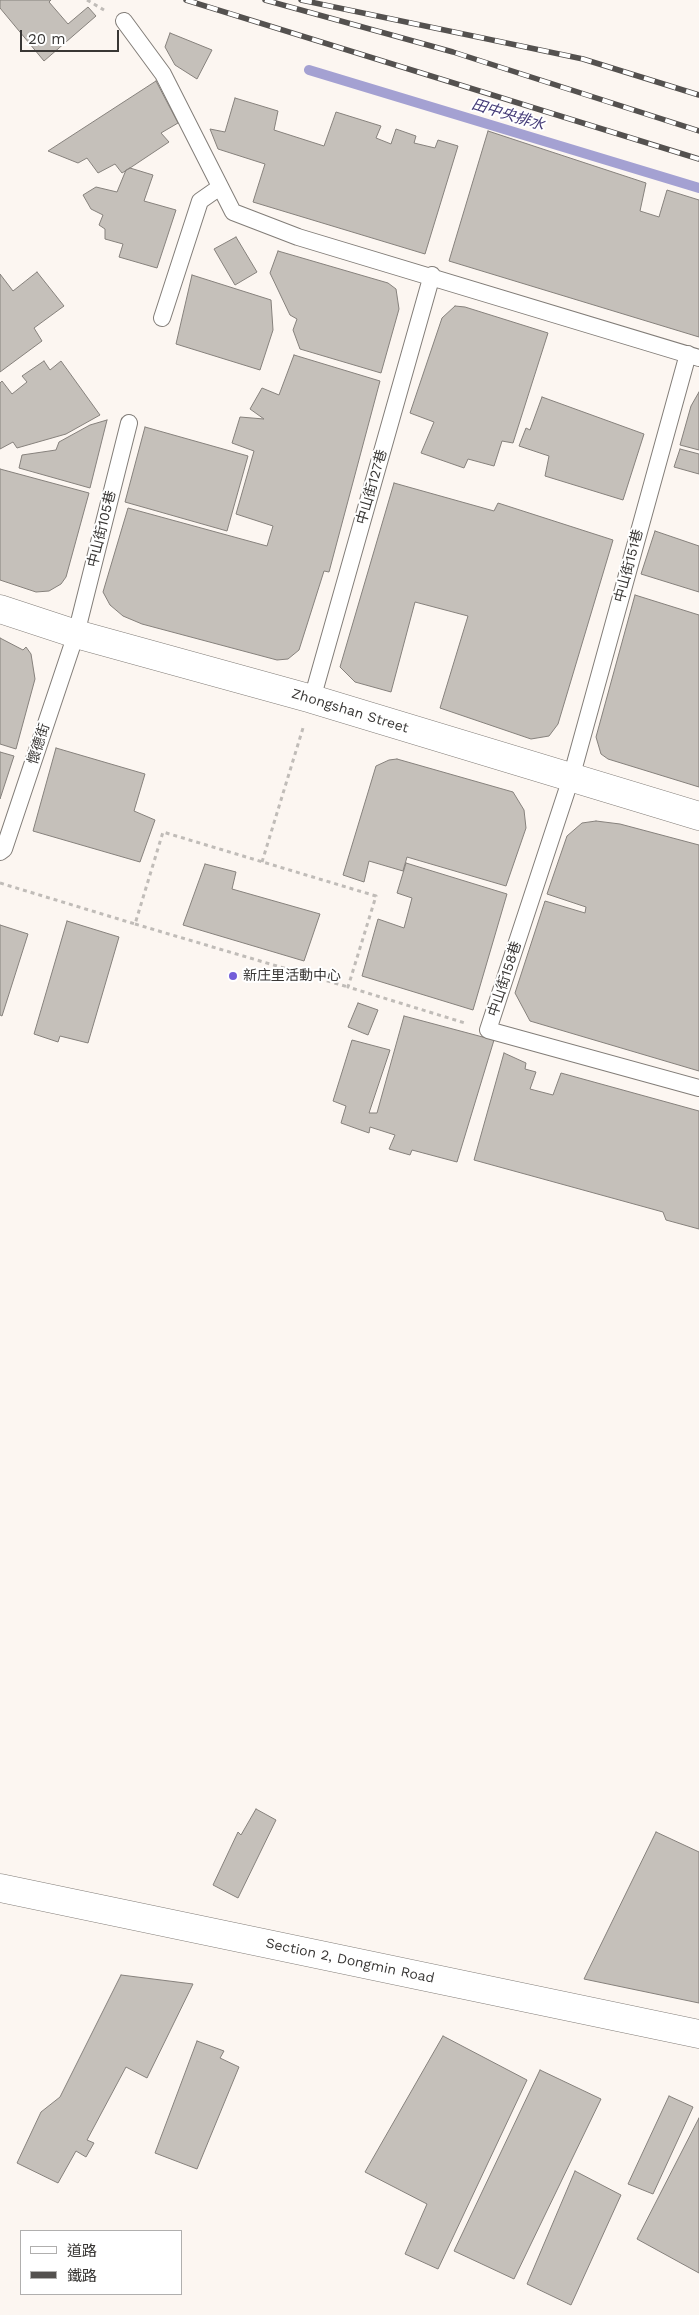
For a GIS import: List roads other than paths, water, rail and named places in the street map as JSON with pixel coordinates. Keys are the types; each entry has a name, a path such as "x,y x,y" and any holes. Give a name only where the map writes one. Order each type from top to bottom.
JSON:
{"street":[{"name":"Zhongshan Street","path":"0,609 76,634 312,699 699,816"},
{"name":"Section 2, Dongmin Road","path":"0,1888 699,2034"}],"lane":[{"path":"124,21 163,74 233,212 298,236 693,356"},
{"path":"162,318 200,201 220,187"},
{"name":"中山街127巷","path":"312,699 432,276"},
{"name":"中山街151巷","path":"571,778 693,356"},
{"name":"中山街105巷","path":"76,634 129,424"},
{"name":"懷德街","path":"0,852 4,849 76,634"},
{"name":"中山街158巷","path":"571,778 488,1030 699,1088"}],"waterway":[{"name":"田中央排水","path":"309,70 699,188"}],"railway":[{"path":"186,0 699,159"},
{"path":"265,0 453,52 699,131"},
{"path":"301,0 583,59 699,95"}],"place":[{"name":"新庄里活動中心","path":"233,976"}]}
